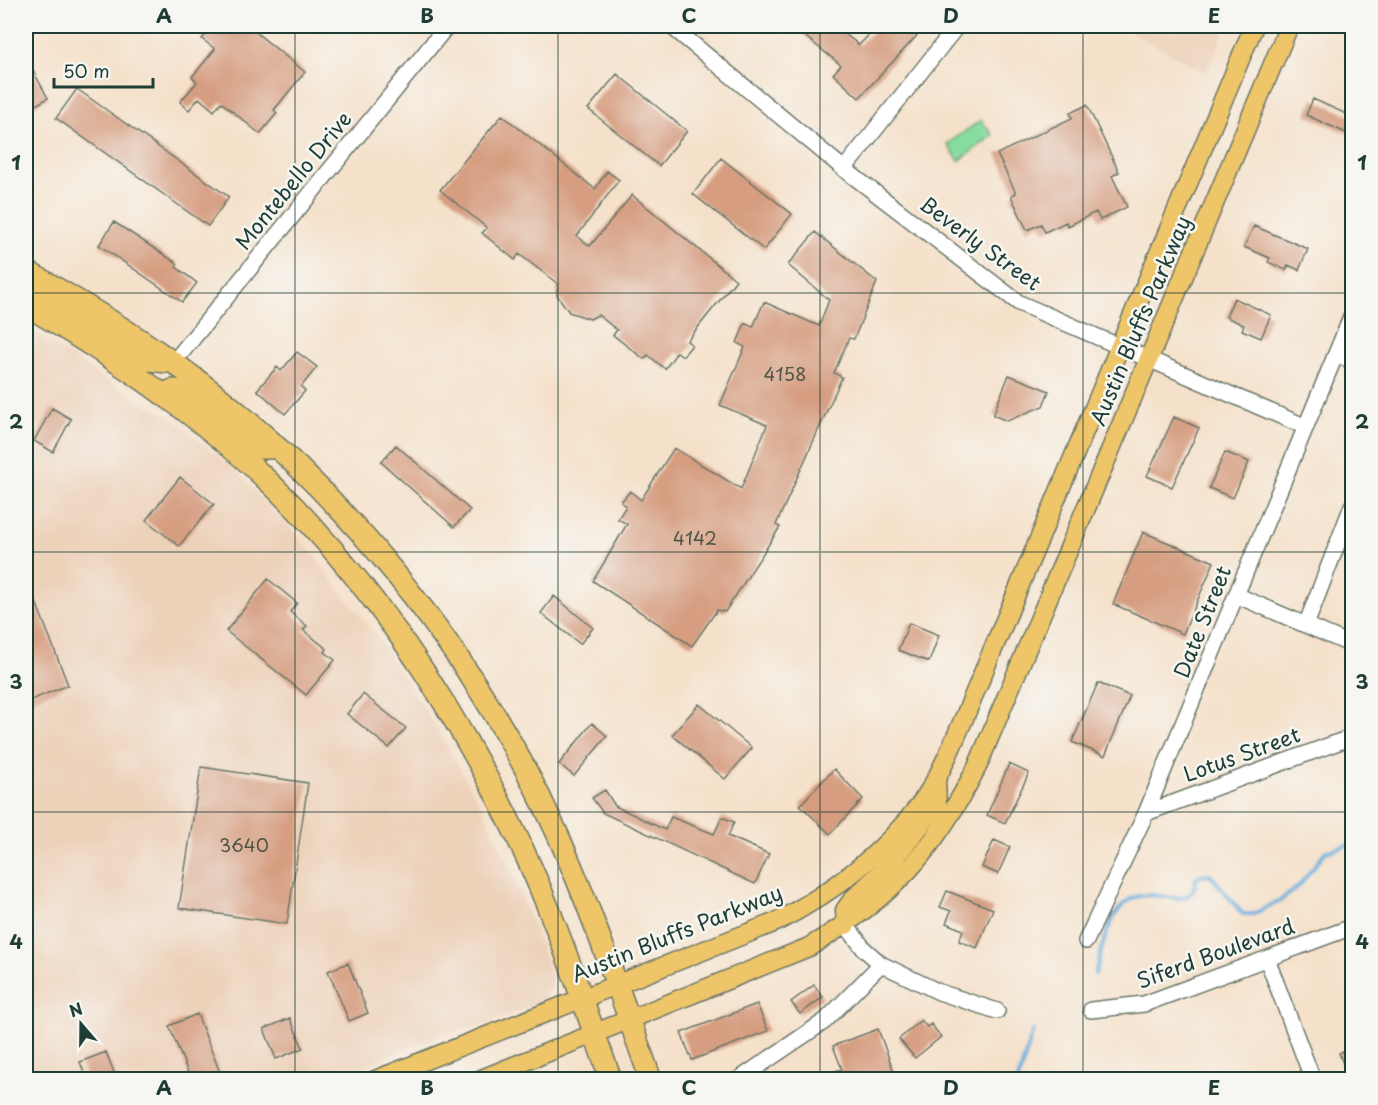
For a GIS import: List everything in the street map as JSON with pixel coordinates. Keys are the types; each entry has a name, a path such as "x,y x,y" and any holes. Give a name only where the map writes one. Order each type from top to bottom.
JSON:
{"highway":[{"path":"26,271 96,311 173,363 276,448 351,523 446,637 518,757 556,830 651,1080"},
{"path":"26,289 99,331 140,358 173,363"},
{"path":"26,305 118,363 162,394 271,484 311,525 375,605 412,657 478,762 520,843 611,1080"},
{"path":"162,394 173,390 183,391 249,445 268,449 276,448"}],"main road":[{"name":"Austin Bluffs Parkway","path":"375,1080 776,922 802,908 859,868 884,845 922,802 936,779 1016,595 1254,26"},
{"name":"Austin Bluffs Parkway","path":"479,1080 809,947 846,925 903,878 927,850 954,812 977,766 1289,26"},
{"path":"1016,595 1027,610 1032,634"},
{"path":"846,925 845,910 853,899 893,861 937,804 936,779"}],"street":[{"name":"Montebello Drive","path":"173,363 447,26"},
{"name":"Beverly Street","path":"671,26 844,169 1019,303 1306,427"},
{"path":"844,169 957,26"},
{"name":"Date Street","path":"1086,941 1146,813 1353,315"},
{"path":"1336,354 1353,361"},
{"path":"1306,625 1353,506"},
{"path":"1236,595 1353,645"},
{"name":"Lotus Street","path":"1146,813 1353,737"},
{"path":"846,925 881,964 960,1000 997,1011"},
{"name":"Siferd Boulevard","path":"1091,1010 1144,1004 1353,927"},
{"path":"1267,959 1313,1080"},
{"path":"738,1080 825,1021 881,964"}],"shaded area":[{"path":"1121,26 1227,26 1206,73"},
{"path":"26,327 135,399 169,416 238,473 298,536 376,636 435,725 481,806 516,881 551,973 551,985 542,1001 487,1024 441,1035 339,1076 337,1079 26,1079"}],"green space":[{"path":"981,120 993,135 959,161 947,144"}],"building":[{"path":"213,26 248,26 305,72 274,110 277,113 260,134 221,102 214,111 199,98 189,110 180,102 197,82 192,77 215,49 202,39"},
{"path":"792,26 835,26 859,45 878,26 926,26 859,98 833,74 841,65"},
{"path":"26,58 48,98 26,111"},
{"path":"617,74 687,131 659,166 588,109"},
{"path":"77,89 229,197 208,226 56,118"},
{"path":"1313,99 1353,117 1353,136 1306,115"},
{"path":"1087,105 1119,172 1112,176 1127,207 1100,220 1096,212 1068,226 1066,222 1045,232 1041,224 1027,230 1011,196 1016,193 997,154 1072,118 1070,113"},
{"path":"502,115 595,189 607,171 619,180 577,236 590,246 632,195 736,280 687,341 692,345 683,356 677,352 665,369 648,355 644,359 613,335 617,330 598,315 590,319 569,312 557,295 558,284 519,254 515,260 482,233 487,228 440,190"},
{"path":"721,158 792,214 764,250 693,194"},
{"path":"114,222 178,264 176,267 197,283 182,302 99,245"},
{"path":"1254,226 1308,249 1299,270 1288,265 1286,270 1268,262 1270,258 1244,247"},
{"path":"815,232 877,282 854,339 849,338 834,373 842,377 776,525 780,527 725,612 717,610 692,646 593,581 627,524 618,519 626,506 621,502 630,491 641,500 674,448 741,489 767,425 720,405 745,347 737,343 745,323 753,327 764,302 819,326 829,300 788,265"},
{"path":"1234,298 1271,315 1261,338 1242,330 1244,325 1226,317"},
{"path":"297,352 317,367 301,387 305,391 285,414 257,390 277,367 281,371"},
{"path":"1009,375 1049,391 1043,406 1007,421 993,415"},
{"path":"52,408 71,419 53,452 34,441"},
{"path":"1174,417 1199,428 1172,487 1147,476"},
{"path":"396,445 470,510 454,527 381,462"},
{"path":"1225,452 1249,462 1233,498 1209,488"},
{"path":"180,477 214,504 179,546 146,520"},
{"path":"1143,532 1214,562 1183,634 1113,604"},
{"path":"26,576 68,685 26,702"},
{"path":"268,579 297,603 290,612 307,626 303,630 327,649 325,652 335,660 306,695 226,631"},
{"path":"554,596 593,628 580,644 541,613"},
{"path":"909,623 939,635 929,662 898,650"},
{"path":"1098,683 1130,696 1105,756 1072,742"},
{"path":"363,694 406,728 389,748 347,714"},
{"path":"699,704 752,748 725,779 672,735"},
{"path":"592,723 607,736 574,776 559,764"},
{"path":"1009,764 1029,773 1005,823 987,815"},
{"path":"201,767 308,783 287,924 179,908"},
{"path":"834,769 863,799 830,834 800,805"},
{"path":"605,790 615,806 665,830 671,817 714,834 722,817 734,822 728,836 769,854 755,884 603,813 592,798"},
{"path":"994,840 1010,847 998,874 982,867"},
{"path":"947,891 993,909 977,948 959,941 963,930 946,923 951,911 940,907"},
{"path":"348,963 368,1013 349,1021 328,971"},
{"path":"814,985 823,997 800,1014 791,1002"},
{"path":"757,1004 768,1031 692,1060 681,1033"},
{"path":"197,1014 223,1080 191,1080 169,1026"},
{"path":"290,1018 303,1048 276,1059 264,1029"},
{"path":"921,1020 927,1027 931,1024 941,1037 915,1058 899,1039"},
{"path":"878,1029 897,1080 839,1080 835,1071 842,1069 833,1046"},
{"path":"1353,1048 1353,1080 1349,1080 1339,1053"},
{"path":"106,1052 117,1080 87,1080 80,1062"}],"waterway":[{"path":"1095,974 1106,934 1117,912 1126,902 1146,895 1183,897 1192,893 1197,877 1210,874 1243,914 1254,914 1284,898 1299,886 1325,852 1352,844"},
{"path":"1018,1080 1033,1031"}]}
